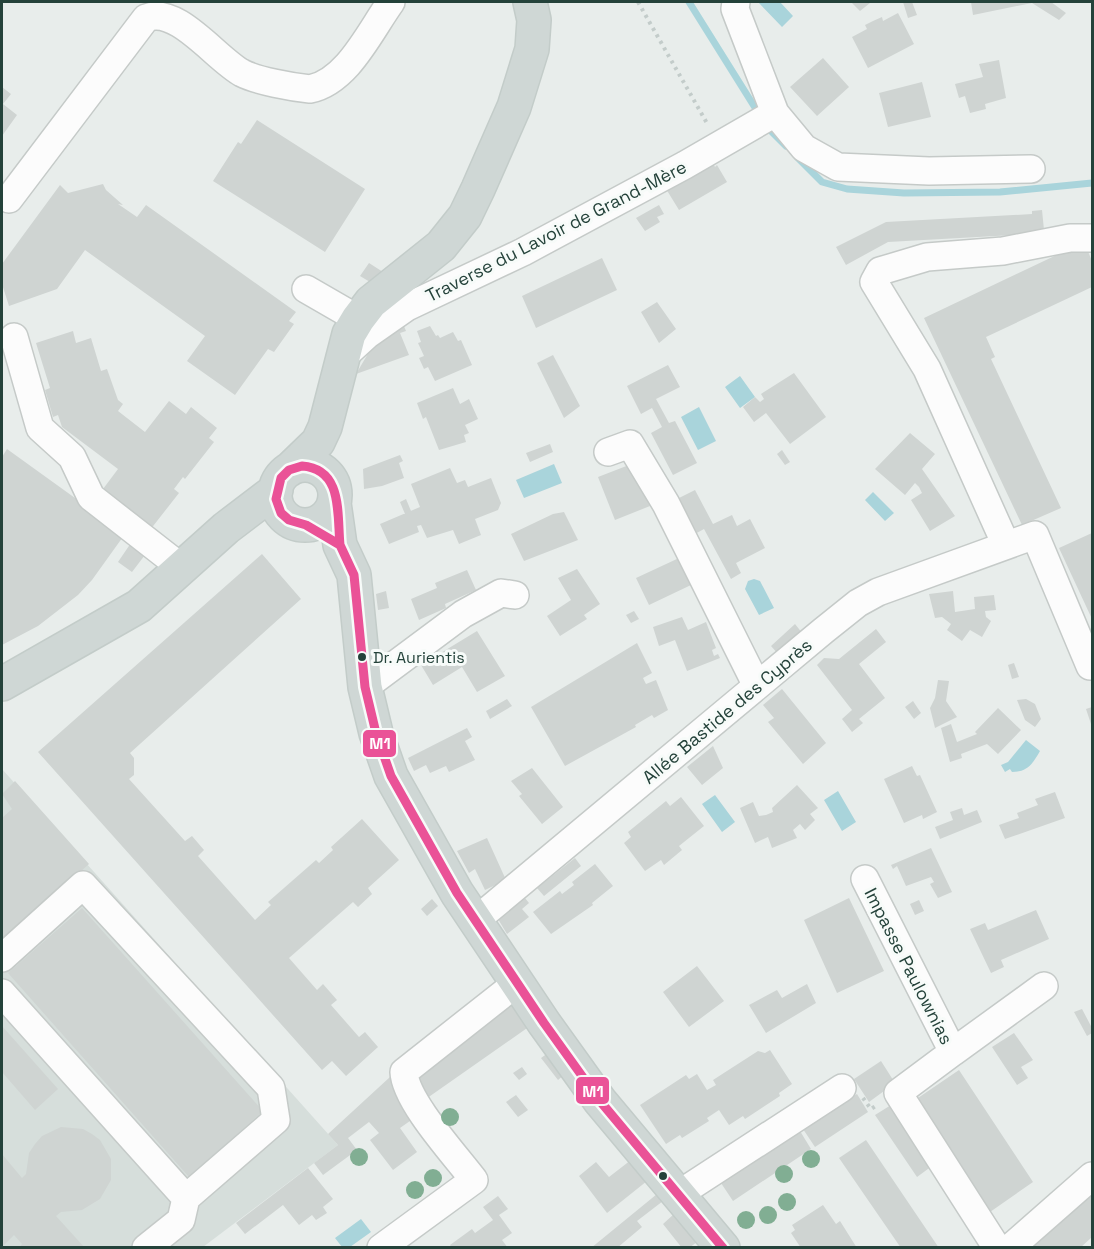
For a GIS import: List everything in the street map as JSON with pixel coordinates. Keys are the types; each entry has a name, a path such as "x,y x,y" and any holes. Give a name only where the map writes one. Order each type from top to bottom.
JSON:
{"main road":[{"path":"340,545 300,524 278,508 283,480 318,442 325,427 349,334 358,319 371,302 441,246 465,216 517,97 532,49 534,20 530,2"},
{"path":"325,427 330,450 340,545 354,575 365,687 376,733 391,776 475,921 600,1101 723,1248"},
{"path":"2,684 139,606 226,528 302,465 314,467 325,473 333,492 323,519 300,524 269,520 226,528"}],"street":[{"path":"9,199 146,18 155,14 172,18 243,73 310,89 321,87 342,72 392,2"},
{"path":"736,2 735,9 766,118 804,148 838,167 929,171 1031,169"},
{"name":"Traverse du Lavoir de Grand-Mère","path":"343,357 367,335 407,307 523,252 766,118"},
{"path":"1006,545 927,369 874,282 880,271 927,257 1003,251 1070,238 1092,238"},
{"path":"306,289 358,319"},
{"path":"14,337 40,428 72,457 91,497 182,568"},
{"path":"608,452 630,444 666,504 757,686"},
{"name":"Allée Bastide des Cyprès","path":"475,921 858,603 878,592 1035,535 1090,666 1092,665"},
{"path":"365,687 463,614 501,593 515,595"},
{"name":"Impasse Paulownias","path":"865,879 952,1052 898,1093"},
{"path":"2,958 82,885 271,1088 276,1120 186,1198 181,1220 146,1248"},
{"path":"381,1248 474,1180 414,1100 405,1082 404,1072 518,982"},
{"path":"952,1052 1044,986"},
{"path":"2,993 186,1198"},
{"path":"679,1194 842,1088"},
{"path":"898,1093 998,1248"},
{"path":"1010,1248 1092,1176"}],"path":[{"path":"638,2 710,128"},
{"path":"842,1088 850,1082 871,1109 898,1093"}],"shaded area":[{"path":"2,769 338,1145 203,1247 2,1247"}],"water":[{"path":"758,2 780,2 793,16 782,27"},
{"path":"740,376 755,397 740,408 725,387"},
{"path":"699,407 716,441 698,450 681,417"},
{"path":"554,464 562,483 524,498 516,480"},
{"path":"873,492 894,513 885,521 865,500"},
{"path":"754,579 760,581 774,608 759,615 745,589 748,581"},
{"path":"1026,740 1040,751 1035,759 1029,766 1018,772 1012,772 1010,769 1005,772 1001,765 1008,762"},
{"path":"838,791 856,822 842,831 824,800"},
{"path":"715,795 735,822 722,832 702,804"},
{"path":"361,1219 371,1232 350,1247 342,1247 335,1238"}],"building":[{"path":"851,2 868,2 870,3 860,11"},
{"path":"903,2 912,2 917,15 908,18"},
{"path":"971,2 1051,2 1066,13 1059,20 1032,3 973,15"},
{"path":"898,13 914,44 868,68 852,37 867,29 865,25 882,17 883,21"},
{"path":"823,58 849,87 817,116 790,87"},
{"path":"999,60 1006,98 985,104 986,109 970,113 965,96 959,98 955,84 983,77 979,64"},
{"path":"922,82 931,117 888,127 879,93"},
{"path":"2,87 11,94 3,104 17,115 2,136"},
{"path":"257,120 365,189 325,252 213,181 238,142 241,144"},
{"path":"713,163 715,167 717,165 727,182 679,210 663,184"},
{"path":"103,184 106,190 123,205 118,204 137,217 146,205 296,312 289,321 294,324 274,352 268,349 235,395 187,361 205,336 85,250 57,289 9,306 2,284 2,264 60,185 68,193"},
{"path":"659,205 664,214 657,217 660,222 645,231 636,218"},
{"path":"1042,210 1044,230 1033,231 1033,234 888,242 846,265 836,247 886,222 1032,214 1032,211"},
{"path":"1084,242 1092,261 1092,287 986,337 995,357 991,359 1061,508 1022,525 924,318"},
{"path":"602,258 617,290 536,328 522,296"},
{"path":"369,263 383,272 370,282 360,276"},
{"path":"657,302 676,329 659,343 641,312"},
{"path":"401,319 406,331 400,333 409,355 356,374 379,335"},
{"path":"430,326 440,338 453,332 458,341 461,340 472,365 435,381 428,367 424,369 419,358 424,356 418,343 421,342 417,331"},
{"path":"73,331 76,343 91,338 101,371 107,369 118,400 123,404 118,411 145,432 169,401 186,414 191,407 217,428 209,438 214,442 185,479 183,477 174,489 179,493 150,530 100,493 118,469 62,427 58,415 53,417 45,390 50,388 36,343"},
{"path":"553,355 580,406 564,418 537,363"},
{"path":"668,365 680,387 656,399 669,423 675,421 697,463 673,475 651,433 662,427 652,408 641,414 627,386"},
{"path":"794,373 826,417 790,444 766,413 754,422 743,407 755,397 760,402 764,399 761,394"},
{"path":"453,388 460,404 469,399 478,419 465,425 469,433 464,435 466,442 439,450 426,417 423,419 417,403"},
{"path":"910,433 935,454 922,469 955,516 930,531 911,500 922,493 919,487 915,483 905,495 875,469"},
{"path":"550,444 553,452 530,462 526,453"},
{"path":"7,449 125,534 92,580 78,595 38,626 2,645 2,457"},
{"path":"782,450 790,462 785,465 777,454"},
{"path":"400,455 403,461 399,463 404,478 382,486 364,489 363,469"},
{"path":"629,465 650,506 615,520 598,477"},
{"path":"450,468 457,483 465,480 468,487 491,478 501,503 498,510 475,519 481,535 459,544 453,530 427,538 421,525 417,526 419,532 389,544 380,524 420,507 411,484"},
{"path":"695,490 713,524 732,515 737,526 750,519 765,548 736,563 741,573 731,579 704,529 693,535 675,500"},
{"path":"406,499 411,511 405,514 400,502"},
{"path":"564,512 578,540 524,561 511,534 553,514"},
{"path":"1092,533 1092,619 1059,548"},
{"path":"133,540 148,551 132,572 118,562"},
{"path":"262,554 301,599 130,753 134,758 134,775 129,779 185,841 192,836 204,850 198,856 255,920 271,905 268,902 316,860 319,863 333,850 331,847 362,819 399,860 368,888 372,894 358,907 353,902 289,958 317,990 323,984 337,1000 331,1005 359,1037 365,1032 378,1047 346,1076 332,1061 322,1070 38,752"},
{"path":"679,558 691,585 649,605 636,578"},
{"path":"577,569 600,604 584,615 587,619 560,636 547,616 571,600 558,578"},
{"path":"467,570 476,590 445,604 446,608 419,620 411,599 437,588 435,583"},
{"path":"386,591 389,608 378,610 376,594"},
{"path":"953,591 955,612 975,609 974,597 994,595 996,610 985,611 986,617 991,621 982,637 970,630 962,641 947,630 951,624 942,617 935,618 929,594"},
{"path":"634,611 639,619 631,623 626,615"},
{"path":"682,617 688,630 706,622 716,648 712,650 714,656 718,654 720,658 687,671 675,640 659,646 653,627"},
{"path":"795,624 803,634 779,655 771,646"},
{"path":"876,629 886,642 859,664 885,698 859,719 863,723 852,732 842,719 852,710 817,665 824,658 839,659"},
{"path":"477,631 505,676 477,692 462,667 433,685 421,665"},
{"path":"637,643 652,673 643,678 646,684 656,680 668,710 654,718 652,715 635,725 636,727 565,766 531,707"},
{"path":"1014,663 1019,677 1012,679 1008,665"},
{"path":"938,680 949,681 946,701 957,717 935,728 930,708 935,698"},
{"path":"782,689 826,743 803,764 768,722 774,718 763,705"},
{"path":"507,699 512,706 490,719 486,711"},
{"path":"1026,699 1035,704 1041,719 1035,727 1025,720 1017,700"},
{"path":"913,701 921,713 914,719 905,707"},
{"path":"1092,707 1092,727 1086,709"},
{"path":"998,708 1021,730 998,754 987,744 961,754 962,758 950,762 941,728 951,724 957,742 977,734 975,732"},
{"path":"467,728 472,737 465,741 475,760 449,772 446,766 430,773 426,765 414,771 408,758"},
{"path":"713,746 723,768 702,785 687,767"},
{"path":"912,766 917,776 920,775 937,812 923,819 922,815 904,823 884,779"},
{"path":"532,768 563,807 542,824 519,796 522,794 511,781"},
{"path":"15,781 89,864 2,942 2,818 12,809 2,794"},
{"path":"797,785 818,808 810,814 815,820 805,830 800,824 793,830 797,838 772,848 768,837 755,843 740,808 753,802 759,816 766,815 773,812 772,808"},
{"path":"1055,792 1065,818 1005,839 999,825 1019,818 1017,813 1038,805 1035,799"},
{"path":"681,797 704,826 679,846 682,850 664,865 661,860 645,871 624,843 631,837 628,832 666,801 670,806"},
{"path":"962,808 964,815 977,810 982,822 940,839 935,827 953,820 950,812"},
{"path":"487,838 506,880 485,890 475,869 469,873 457,851"},
{"path":"931,848 952,892 938,898 930,884 934,882 931,877 906,886 897,866 893,869 891,865"},
{"path":"575,858 581,866 544,896 537,888"},
{"path":"595,864 613,886 592,903 593,905 551,934 533,912 560,891 562,894 574,885 572,882"},
{"path":"525,898 529,903 522,909 529,917 507,934 498,919"},
{"path":"849,898 884,971 837,993 804,920"},
{"path":"432,899 438,906 427,916 421,909"},
{"path":"919,900 924,911 915,915 910,904"},
{"path":"82,908 263,1111 189,1177 8,973"},
{"path":"1036,910 1049,939 1001,960 1004,967 991,973 970,929 985,923 988,930"},
{"path":"697,966 724,1001 689,1027 663,992"},
{"path":"807,984 816,1003 766,1033 749,1005 777,990 782,998"},
{"path":"504,1004 513,1005 530,1026 423,1101 411,1082"},
{"path":"1082,1009 1092,1028 1092,1033 1087,1036 1074,1012"},
{"path":"2,1026 58,1089 35,1110 2,1072"},
{"path":"1014,1033 1033,1060 1021,1067 1028,1078 1017,1085 992,1047"},
{"path":"770,1050 792,1084 779,1093 780,1096 745,1119 743,1116 729,1125 719,1110 707,1118 709,1121 682,1138 680,1135 666,1144 640,1105 686,1075 689,1079 697,1074 707,1090 716,1085 713,1080 758,1051 765,1053"},
{"path":"548,1053 565,1074 558,1080 541,1058"},
{"path":"881,1061 895,1083 869,1102 854,1079"},
{"path":"522,1067 527,1074 519,1080 513,1073"},
{"path":"959,1070 1033,1182 990,1212 915,1100"},
{"path":"390,1077 406,1095 417,1116 400,1128 417,1152 393,1170 370,1140 379,1133 369,1122 348,1138 357,1150 323,1175 314,1163 338,1145 328,1134"},
{"path":"857,1094 868,1112 815,1147 803,1129"},
{"path":"516,1095 528,1110 518,1117 506,1102"},
{"path":"891,1105 932,1166 917,1177 875,1115"},
{"path":"61,1127 83,1129 92,1134 100,1140 111,1159 111,1180 100,1199 82,1210 61,1212 56,1216 85,1248 19,1248 22,1244 14,1235 2,1247 2,1154 22,1178 26,1174 29,1153 35,1144 42,1136"},
{"path":"800,1131 811,1149 733,1201 721,1183"},
{"path":"866,1140 939,1248 901,1248 839,1158"},
{"path":"631,1160 647,1181 607,1213 579,1176 596,1162 609,1177"},
{"path":"308,1168 333,1199 323,1207 327,1213 316,1220 312,1215 299,1225 283,1205 245,1234 236,1223"},
{"path":"1092,1189 1092,1237 1080,1248 1027,1248"},
{"path":"657,1194 663,1201 637,1221 642,1227 617,1248 591,1248"},
{"path":"498,1196 508,1209 499,1215 512,1233 502,1240 508,1248 452,1248 450,1245 472,1229 475,1233 493,1220 483,1207"},
{"path":"823,1205 836,1224 840,1221 857,1248 801,1248 791,1233 795,1230 792,1225"},
{"path":"674,1214 697,1242 689,1248 682,1248 663,1224"}],"waterway":[{"path":"689,2 759,114"},
{"path":"766,126 786,146"},
{"path":"798,158 822,182 847,189 904,193 1000,192 1092,183"}],"transit line":[{"name":"M1","path":"302,466 315,469 325,475 331,484 337,507 340,545 306,525 289,520 281,513 276,499 281,478 289,470 302,466"},
{"name":"M1","path":"340,545 354,575 365,687 376,733 391,776 457,893 544,1023 600,1101 723,1248"}],"place":[{"name":"Dr. Aurientis","path":"362,657"}]}
